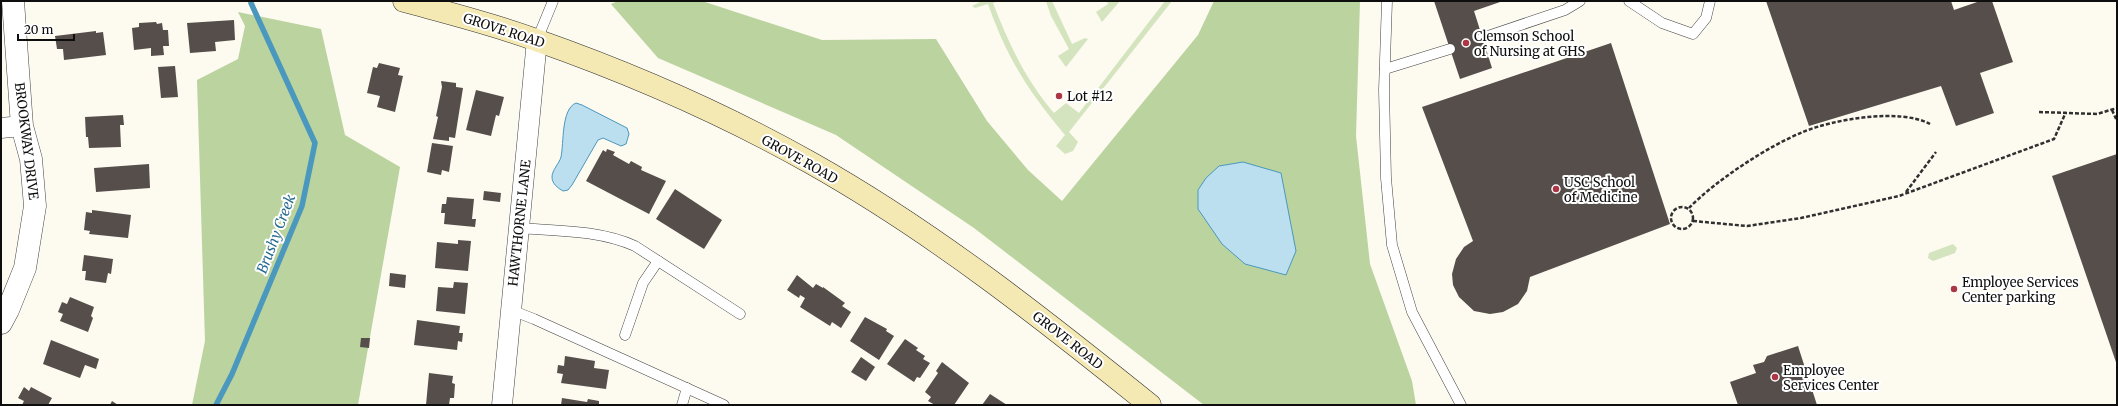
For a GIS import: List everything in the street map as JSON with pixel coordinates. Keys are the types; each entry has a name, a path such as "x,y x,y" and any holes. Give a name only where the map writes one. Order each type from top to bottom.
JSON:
{"main road":[{"name":"GROVE ROAD","path":"404,1 537,40 655,86 728,120 811,163 902,219 986,277 1150,405"}],"street":[{"name":"BROOKWAY DRIVE","path":"1,322 8,310 25,268 35,206 31,159 11,127 13,1"},
{"name":"HAWTHORNE LANE","path":"502,405 537,40"}],"lane":[{"path":"537,40 553,1"},
{"path":"1387,1 1385,69 1386,178 1392,246 1412,312 1461,405"},
{"path":"1482,38 1566,10 1580,1"},
{"path":"1629,1 1662,23 1693,34 1706,18 1710,1"},
{"path":"1385,69 1450,49"},
{"path":"519,228 600,235 621,240 658,261 740,314"},
{"path":"625,335 643,283 658,261"},
{"path":"511,310 724,405"},
{"path":"682,405 687,388"}],"path":[{"path":"2039,112 2098,114 2117,108"},
{"path":"2112,110 2117,121"},
{"path":"1693,221 1747,226 1801,218 1906,193 2054,139 2066,112"},
{"path":"1689,208 1701,195 1753,159 1803,132 1840,122 1879,116 1918,118 1930,124"},
{"path":"1906,193 1936,152"},
{"path":"1679,206 1689,208 1693,215 1691,226 1682,229 1674,226 1672,222 1672,213 1674,209 1679,206"}],"green space":[{"path":"618,1 702,1 822,40 936,39 987,121 1028,170 1062,201 1198,35 1214,1 1360,1 1356,136 1370,264 1412,381 1416,405 1204,405 974,228 836,135 658,58 611,4"},
{"path":"982,1 999,1 993,3 1012,47 1026,74 1054,113 1066,103 1079,113 1165,1 1172,1 1069,132 1078,142 1073,151 1065,154 1056,146 1065,135 1040,104 1011,58 988,4 975,8 972,6"},
{"path":"1046,1 1052,1 1072,44 1085,38 1088,39 1066,67 1058,56 1069,49 1051,16"},
{"path":"1107,1 1120,1 1102,22 1096,12 1108,4"},
{"path":"238,12 321,29 345,135 400,167 358,405 192,405 205,341 197,80 238,59 245,26"},
{"path":"1953,244 1957,248 1955,253 1933,261 1928,258 1929,253"}],"water":[{"path":"576,103 627,128 629,134 626,144 621,146 603,138 598,140 572,185 568,190 563,191 554,184 552,174 561,157 565,119 571,106"},
{"path":"1243,162 1281,173 1296,251 1286,275 1245,264 1222,244 1198,209 1198,190 1206,178 1219,166"}],"building":[{"name":"Clemson School of Nursing at GHS","path":"1434,1 1503,1 1474,11 1492,68 1460,79"},
{"path":"1766,1 1951,1 1954,10 1980,1 1992,1 2013,62 1980,73 1994,113 1956,126 1941,86 1809,126"},
{"path":"234,20 235,40 215,42 216,51 190,53 187,23"},
{"path":"156,22 157,24 162,23 163,30 168,30 169,46 163,46 164,55 151,56 151,48 134,50 132,28 139,27 139,23"},
{"path":"96,31 96,33 103,32 106,55 64,60 63,49 57,49 55,36"},
{"name":"USC School of Medicine","path":"1611,43 1670,224 1530,277 1527,291 1518,304 1503,312 1490,314 1474,311 1459,297 1453,285 1452,274 1456,259 1464,247 1473,241 1422,107"},
{"path":"379,63 400,68 398,75 403,76 395,112 377,107 380,96 367,93 373,67 377,68"},
{"path":"175,66 178,97 161,98 158,67"},
{"path":"441,81 456,83 456,87 463,88 455,138 449,137 449,141 433,139 438,117 436,116 442,87"},
{"path":"476,90 504,97 499,116 496,115 491,136 466,130"},
{"path":"123,115 124,125 120,125 121,147 89,148 88,137 86,137 85,117"},
{"path":"432,143 453,146 449,172 442,170 441,175 427,172"},
{"path":"607,149 615,152 613,155 629,164 631,161 642,167 641,170 666,181 649,214 586,181 603,150 606,152"},
{"path":"2117,154 2117,365 2052,176"},
{"path":"149,164 150,188 96,192 94,168"},
{"path":"675,189 722,220 704,249 656,219"},
{"path":"484,191 501,193 500,202 483,200"},
{"path":"447,197 474,199 472,219 476,219 475,227 444,224 445,213 441,213 442,204 446,204"},
{"path":"92,210 131,215 128,238 89,234 90,231 84,230 86,212 92,213"},
{"path":"458,240 471,241 468,271 435,268 437,242 458,244"},
{"path":"84,255 113,259 111,274 108,273 106,283 85,280 86,271 82,271"},
{"path":"390,273 406,275 405,288 389,286"},
{"path":"797,275 813,288 816,284 823,287 845,303 842,306 851,312 841,328 832,322 830,326 800,307 805,298 800,295 799,298 787,290"},
{"path":"454,282 468,283 465,314 436,311 438,287 453,288"},
{"path":"70,297 94,307 91,316 93,318 88,332 60,321 63,314 58,312 62,302 67,304"},
{"path":"865,317 887,329 886,331 894,336 879,360 850,341"},
{"path":"417,320 460,326 459,333 463,333 462,342 458,341 457,350 414,345"},
{"path":"361,338 370,338 369,348 360,347"},
{"path":"905,339 918,348 916,350 925,356 923,359 930,363 920,378 917,377 914,382 887,364"},
{"path":"51,340 99,359 96,369 85,365 80,378 43,364"},
{"name":"Employee Services Center","path":"1798,346 1817,405 1738,405 1730,382 1756,373 1753,365 1764,362 1767,356"},
{"path":"565,356 595,361 594,368 609,370 606,389 561,383 563,374 557,373 558,365 564,366"},
{"path":"861,357 875,367 866,381 851,372"},
{"path":"942,362 969,383 954,405 935,405 928,401 931,397 925,392 938,373 936,371"},
{"path":"429,373 453,376 452,383 455,384 454,398 450,398 449,405 426,405"},
{"path":"24,387 29,391 31,387 52,398 48,405 22,405 24,401 18,398"},
{"path":"990,394 1007,405 982,405"},
{"path":"562,398 587,402 588,399 599,401 599,405 561,405"},
{"path":"112,401 118,405 110,405"}],"waterway":[{"name":"Brushy Creek","path":"216,405 232,374 302,206 315,143 251,3"}],"place":[{"name":"Clemson School of Nursing at GHS","path":"1466,43"},
{"name":"Lot #12","path":"1059,96"},
{"name":"USC School of Medicine","path":"1556,189"},
{"name":"Employee Services Center parking","path":"1954,289"},
{"name":"Employee Services Center","path":"1775,377"}]}
